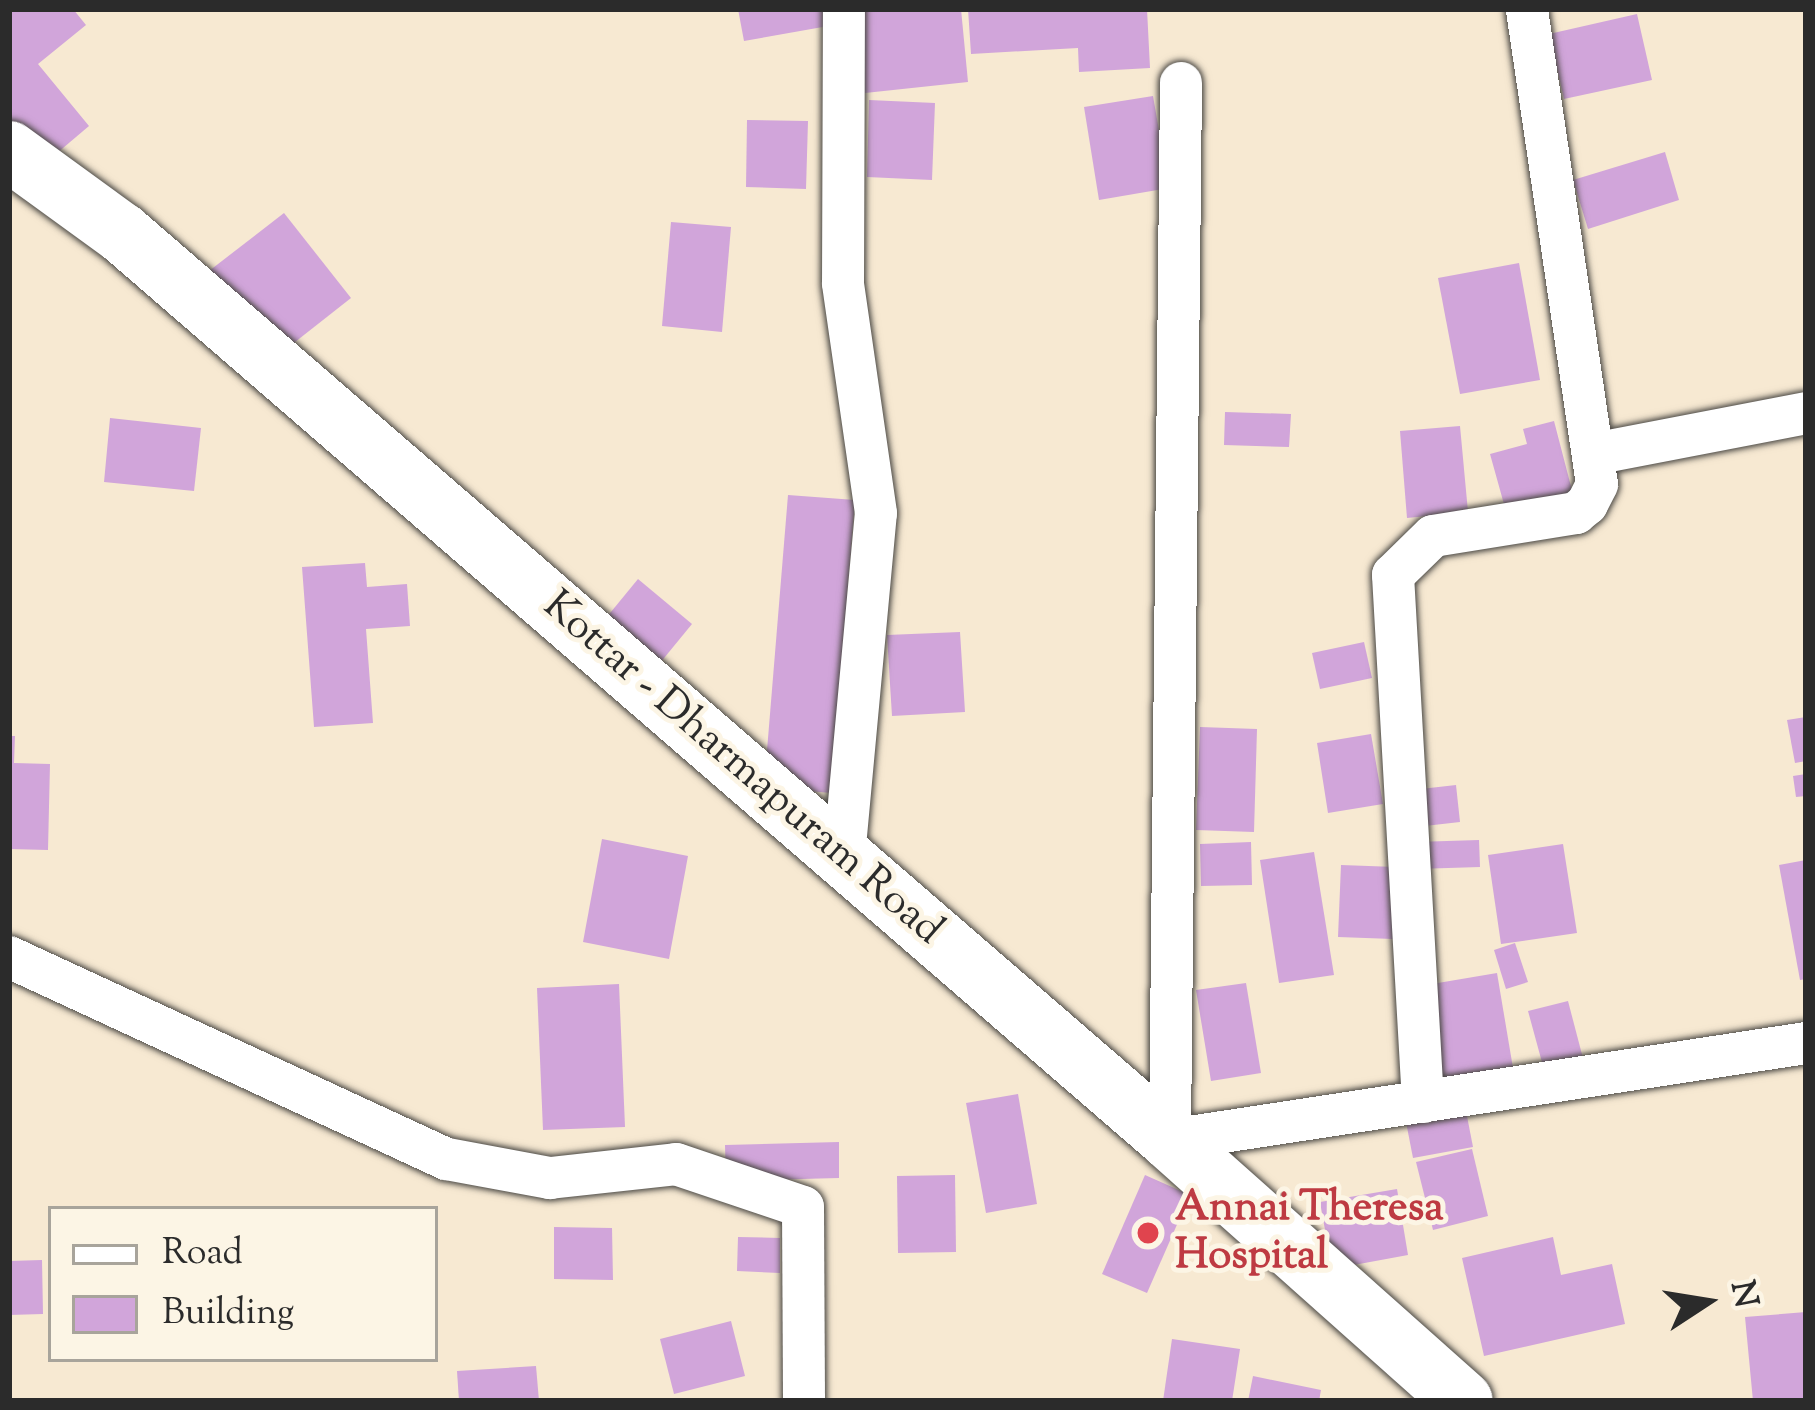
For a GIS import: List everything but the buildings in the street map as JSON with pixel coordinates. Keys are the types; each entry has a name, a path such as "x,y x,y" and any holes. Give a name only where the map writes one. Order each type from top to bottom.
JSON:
{"main road":[{"name":"Kottar - Dharmapuram Road","path":"9,151 122,233 1170,1140 1463,1401"}],"street":[{"path":"844,9 843,283 876,513 844,857"},
{"path":"1423,1102 1393,575 1433,536 1576,513 1597,484 1527,9"},
{"path":"1181,83 1170,1140 1806,1043"},
{"path":"1594,454 1806,413"},
{"path":"9,957 447,1159 550,1178 676,1165 803,1207 804,1401"}],"place":[{"name":"Annai Theresa Hospital","path":"1148,1233"}]}
